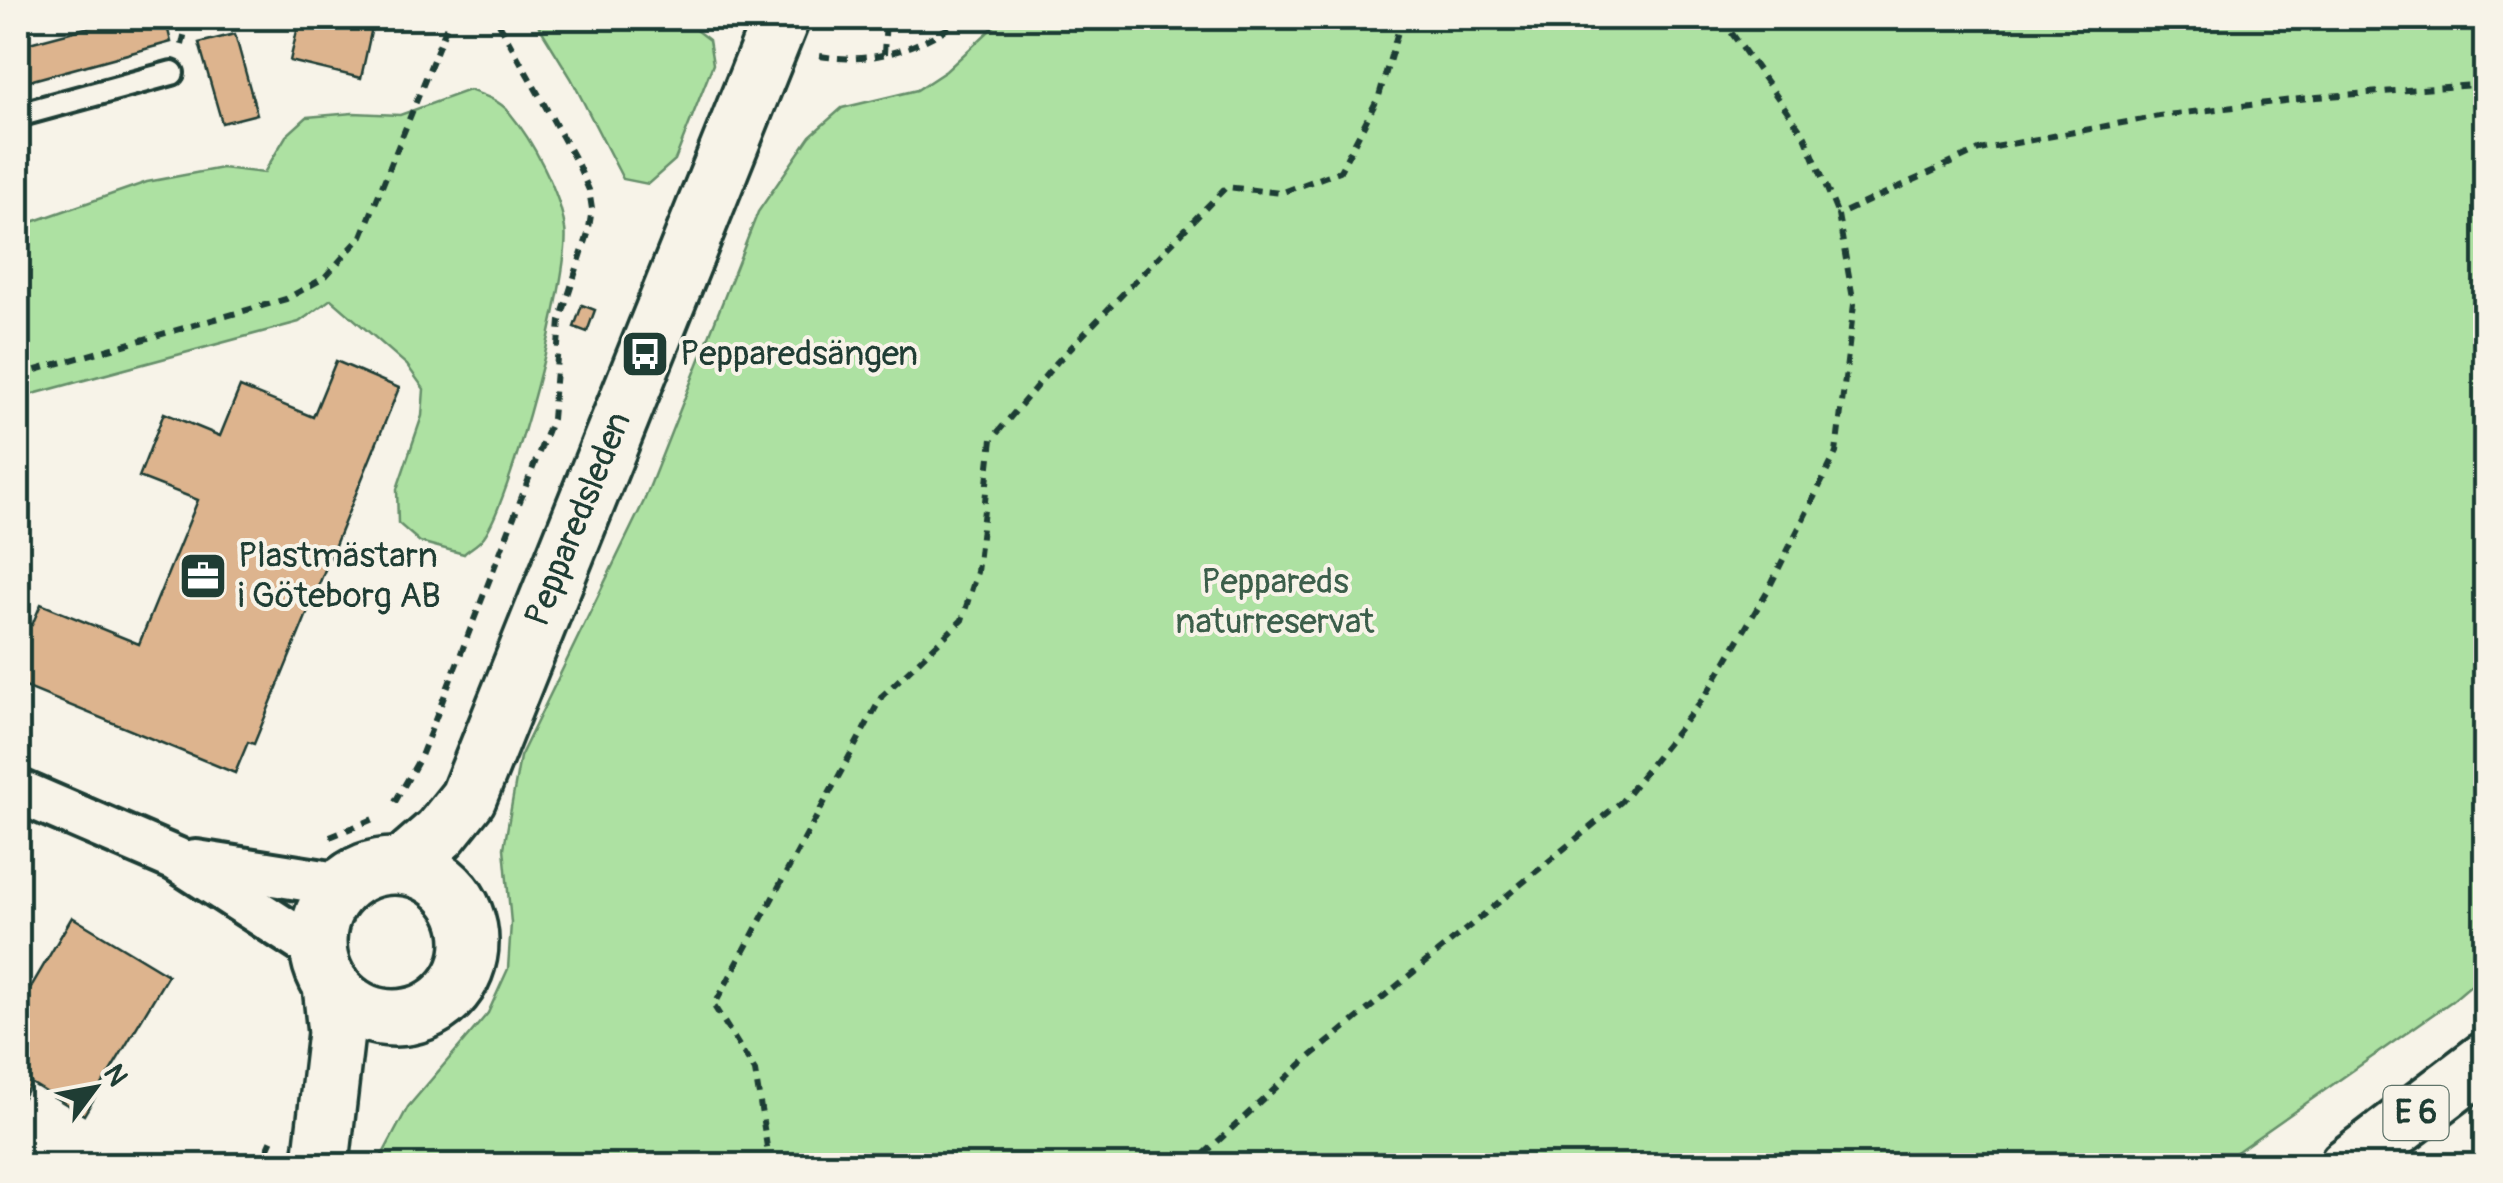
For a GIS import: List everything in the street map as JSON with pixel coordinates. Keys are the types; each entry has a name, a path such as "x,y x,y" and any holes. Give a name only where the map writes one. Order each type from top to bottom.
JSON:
{"main road":[{"name":"Pepparedsleden","path":"321,882 402,866 440,834 468,798 795,36"},
{"name":"Pepparedsleden","path":"396,1018 411,1017 440,1004 460,981 470,952 468,922 462,907 468,798"},
{"path":"402,866 438,879 462,907"},
{"path":"320,1160 336,1033 324,968 321,882"},
{"path":"320,1160 364,1067 396,1018 359,1010 324,968"},
{"name":"E 6","path":"2347,1166 2486,1060"}],"street":[{"path":"18,791 176,859 324,968"},
{"path":"176,859 321,882"}],"lane":[{"path":"18,115 172,74"}],"path":[{"path":"18,375 286,300 324,278 362,236 450,18"},
{"path":"392,808 421,756 552,419 560,321 588,234 592,209 578,165 496,18"},
{"path":"884,54 886,18"},
{"path":"795,36 844,60 928,42 964,18"},
{"path":"770,1166 755,1071 714,1006 882,696 962,620 977,572 992,439 1057,362 1226,187 1281,194 1340,170 1379,96 1402,18"},
{"path":"1191,1166 1305,1061 1621,802 1706,695 1768,590 1836,453 1854,304 1838,214 1805,136 1721,18"},
{"path":"1838,214 1979,150 2160,116 2317,97 2486,84"},
{"path":"321,882 314,847 382,814"}],"green space":[{"path":"534,18 680,18 709,40 713,64 675,160 648,184 623,179 571,78"},
{"name":"Peppareds naturreservat","path":"1003,18 2485,18 2485,973 2452,1001 2218,1165 377,1165 408,1107 488,1013 508,969 511,923 504,848 520,757 644,501 758,212 810,136 842,108 917,90 946,71"},
{"path":"469,90 490,98 509,112 536,152 562,215 565,253 549,337 507,484 482,539 464,554 420,542 398,523 397,489 422,416 424,389 407,365 331,299 299,322 18,398 18,227 147,182 222,168 264,173 286,136 307,117 353,113 400,115"}],"building":[{"path":"123,18 165,18 171,42 18,84 18,46"},
{"path":"300,18 374,18 361,78 290,61"},
{"path":"235,34 257,114 222,123 199,43"},
{"path":"582,305 595,310 587,332 574,327"},
{"path":"336,361 399,388 254,744 248,742 235,773 18,684 18,623 19,620 32,625 41,604 139,644 198,500 139,477 164,413 220,436 240,387 313,417"},
{"path":"72,917 168,975 84,1115 31,1083 18,1106 18,1009"}],"place":[{"name":"Pepparedsängen","path":"645,354"},
{"name":"Plastmästarn i Göteborg AB","path":"203,576"}]}
